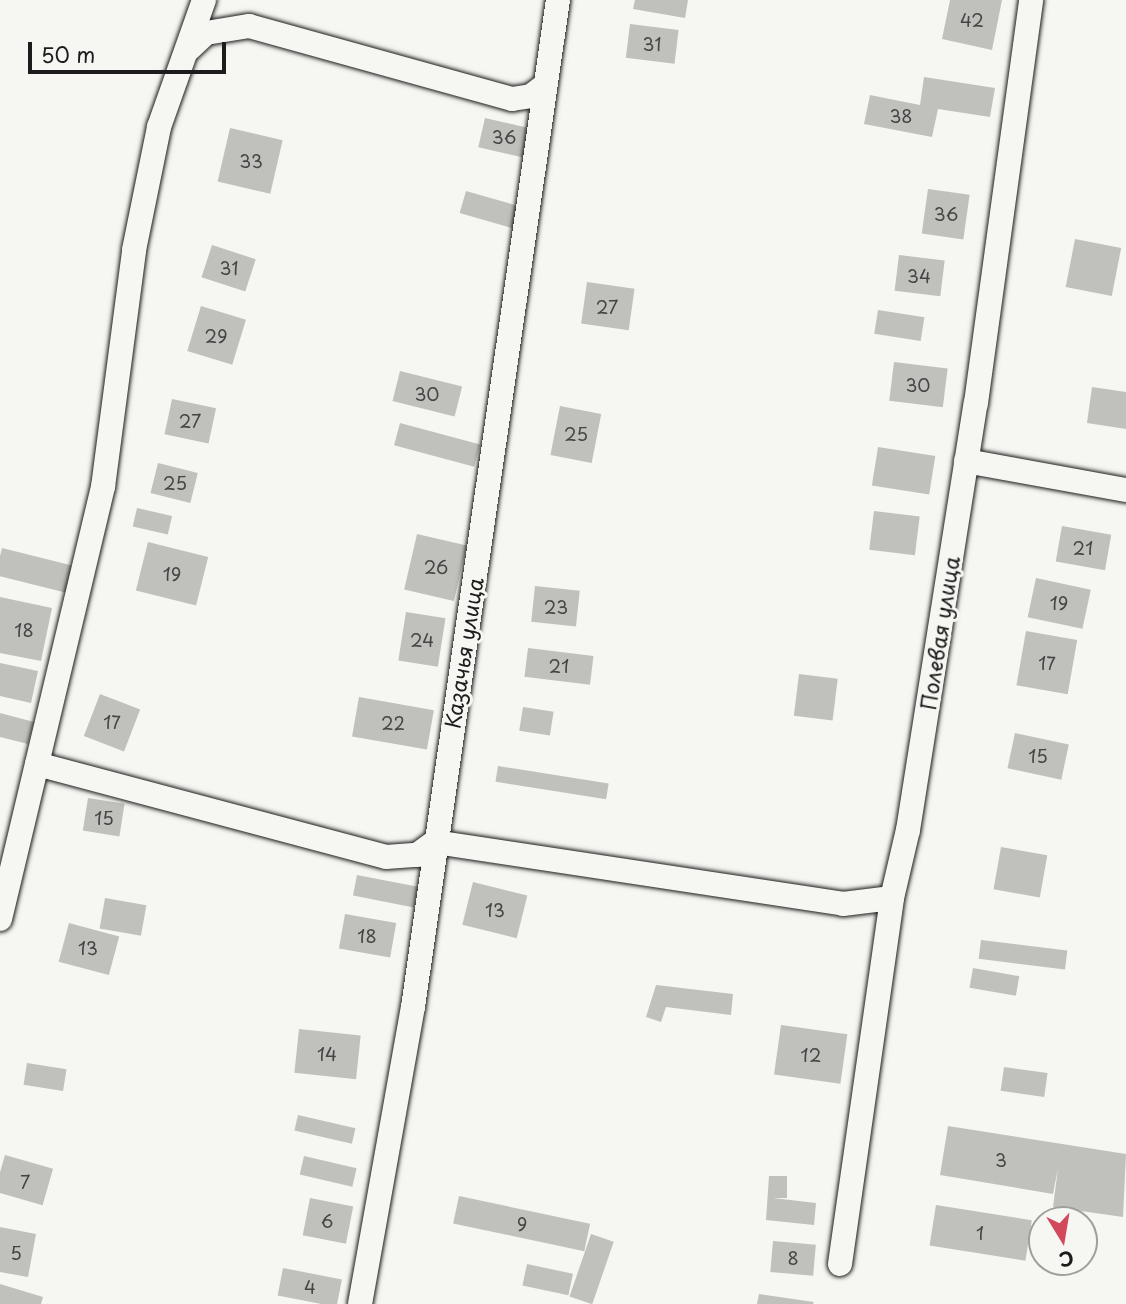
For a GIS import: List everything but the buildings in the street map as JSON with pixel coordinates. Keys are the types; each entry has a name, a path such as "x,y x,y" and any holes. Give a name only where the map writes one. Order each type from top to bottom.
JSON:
{"street":[{"path":"0,919 103,486 134,250 159,127 189,49 204,0"},
{"name":"Казачья улица","path":"360,1304 413,1007 558,0"},
{"name":"Полевая улица","path":"840,1264 892,898 908,830 967,461 1031,0"},
{"path":"189,49 206,33 250,26 512,99 531,96 545,85"},
{"path":"967,461 1126,491"},
{"path":"37,764 386,857 417,855 435,842 843,904 892,898"}]}
